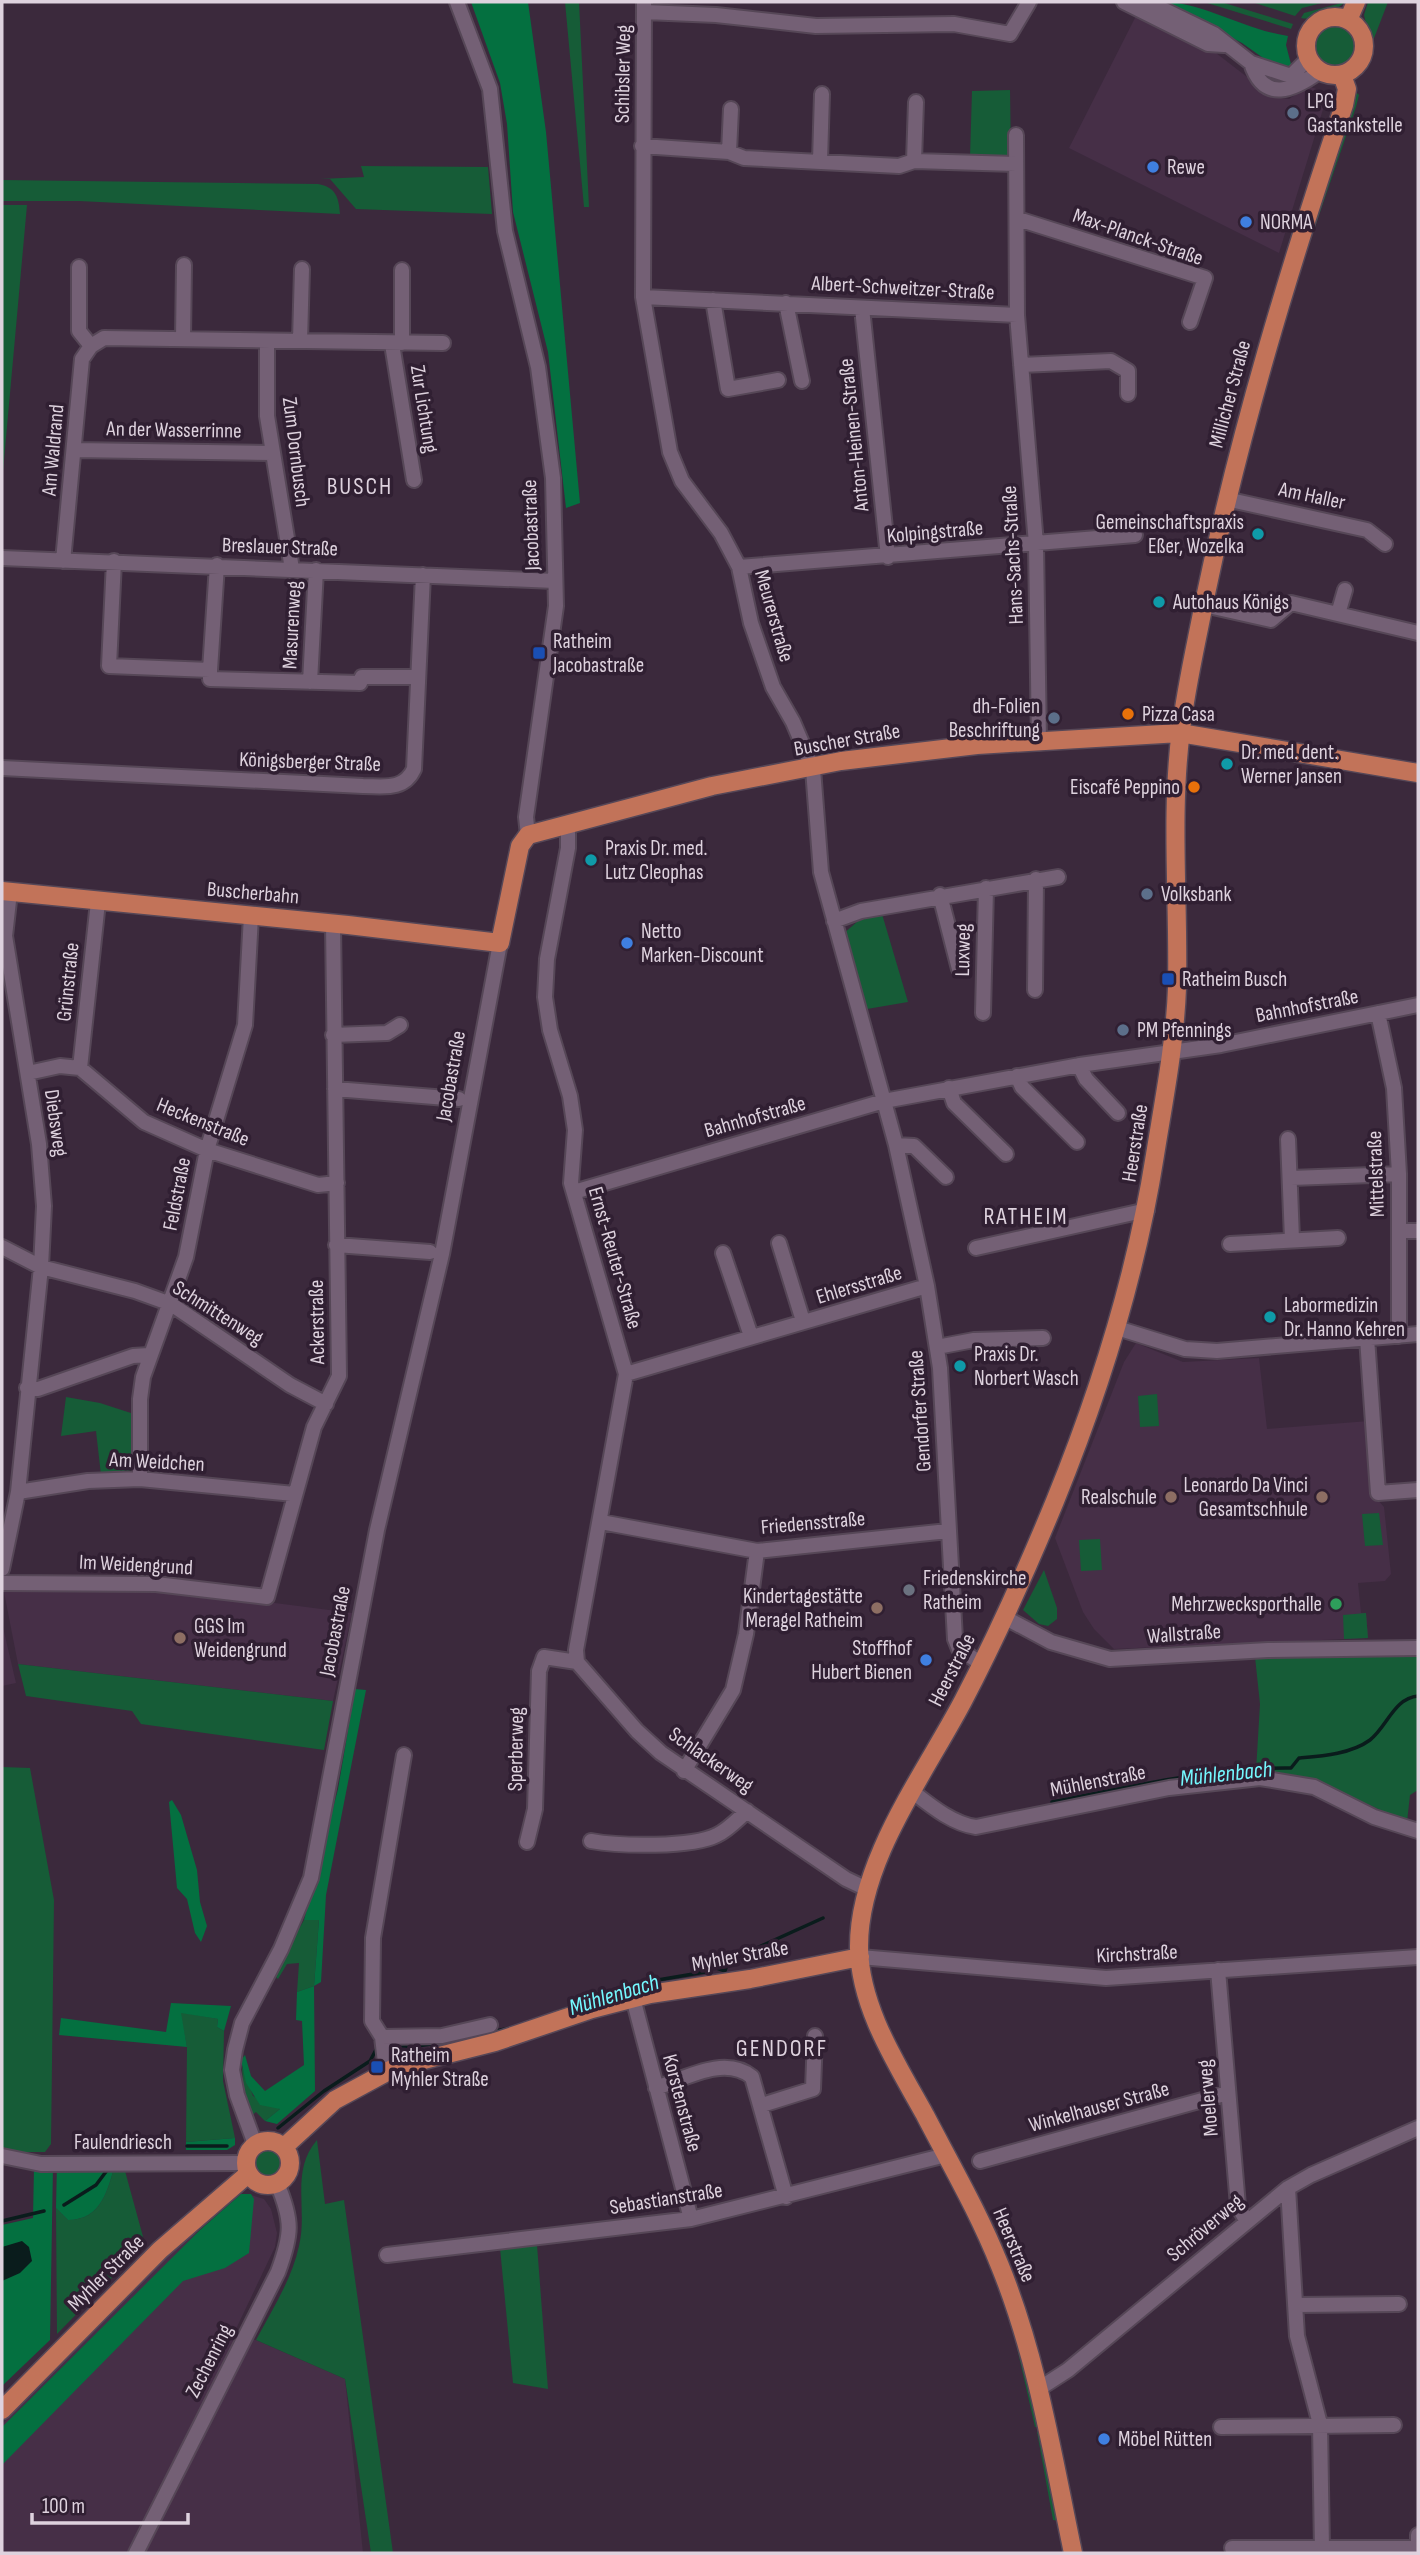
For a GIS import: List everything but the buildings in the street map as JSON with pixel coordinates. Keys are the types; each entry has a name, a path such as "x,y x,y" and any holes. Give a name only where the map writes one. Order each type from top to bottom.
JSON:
{"main road":[{"path":"1352,10 1364,50 1357,66 1342,75 1314,65 1306,40 1312,27 1325,19 1352,10"},
{"name":"Millicher Straße","path":"1180,733 1226,499 1270,333 1344,105 1347,89 1342,75"},
{"name":"Buscher Straße","path":"528,835 712,786 813,769 841,761 936,749 1180,733 1418,773"},
{"name":"Heerstraße","path":"1073,2553 1037,2390 1000,2268 877,2021 865,1989 860,1957 861,1916 867,1889 913,1792 982,1664 1004,1617 1097,1396 1117,1328 1147,1210 1172,1051 1177,988 1175,821 1180,733"},
{"name":"Jacobastraße","path":"500,943 520,846 528,835"},
{"name":"Buscherbahn","path":"6,892 334,923 500,943"},
{"name":"Myhler Straße","path":"284,2147 335,2100 386,2071 508,2039 633,1998 860,1957"},
{"path":"270,2141 284,2147 290,2160 289,2168 276,2183 263,2185 247,2169 247,2153 254,2144 270,2141"},
{"name":"Myhler Straße","path":"2,2410 160,2250 247,2169"}],"street":[{"name":"Jacobastraße","path":"457,2 490,89 505,231 542,391 552,478 555,581 551,654 526,817 528,835"},
{"path":"644,7 816,26 954,24 1010,34 1029,2"},
{"path":"1124,2 1208,44 1223,45"},
{"path":"1148,2 1214,34 1223,45 1251,63 1291,76 1314,65"},
{"name":"Schibsler Weg","path":"642,146 644,7"},
{"path":"820,161 822,94"},
{"path":"914,162 916,102"},
{"path":"730,152 731,110"},
{"name":"Hans-Sachs-Straße","path":"1016,135 1017,315 1036,544 1039,743"},
{"path":"642,146 730,152 744,158 899,166 914,162 1016,164"},
{"name":"Meurerstraße","path":"642,146 645,173 643,297 670,452 682,481 721,533 739,567 751,623 773,687 793,722 813,769 821,872 884,1101"},
{"name":"Max-Planck-Straße","path":"1018,219 1205,278 1190,322"},
{"path":"183,339 184,265"},
{"path":"79,267 79,331 91,346 104,338 443,343"},
{"path":"300,341 302,269"},
{"path":"397,344 402,270"},
{"name":"Albert-Schweitzer-Straße","path":"643,297 1017,315"},
{"path":"713,300 728,389 778,380"},
{"name":"Albert-Schweitzer-Straße","path":"786,303 802,381"},
{"name":"Anton-Heinen-Straße","path":"862,307 888,557"},
{"name":"Zum Dornbusch","path":"267,341 267,416 292,569"},
{"name":"Zur Lichtung","path":"397,344 414,480"},
{"name":"Am Waldrand","path":"63,561 82,359 91,346"},
{"path":"1021,365 1111,361 1128,371 1128,394"},
{"name":"An der Wasserrinne","path":"74,450 272,453"},
{"name":"Am Haller","path":"1226,499 1367,530 1385,544"},
{"name":"Kolpingstraße","path":"739,567 1135,536"},
{"name":"Breslauer Straße","path":"2,558 555,581"},
{"name":"Masurenweg","path":"114,561 109,666 210,670 210,679 360,683 362,677 418,677"},
{"path":"210,670 217,565"},
{"name":"Masurenweg","path":"310,682 316,570"},
{"name":"Königsberger Straße","path":"2,768 397,786 405,783 414,769 423,575"},
{"path":"1338,614 1345,590"},
{"path":"1204,605 1271,620 1291,603 1418,633"},
{"name":"Ernst-Reuter-Straße","path":"568,825 568,848 544,988 550,1030 570,1096 575,1130 574,1192 626,1374 576,1650 577,1662"},
{"name":"Luxweg","path":"834,921 861,911 940,895 1058,877"},
{"path":"1035,879 1035,990"},
{"name":"Luxweg","path":"983,1013 986,888"},
{"name":"Diebsweg","path":"2,1569 18,1492 41,1267 44,1206 39,1144 5,936 6,892"},
{"name":"Luxweg","path":"940,895 959,970"},
{"name":"Grünstraße","path":"80,1068 98,902"},
{"name":"Feldstraße","path":"140,1479 140,1399 149,1355 186,1257 206,1150 245,1025 251,916"},
{"name":"Ackerstraße","path":"268,1597 314,1427 339,1376 333,1035 334,923"},
{"name":"Jacobastraße","path":"254,2144 237,2095 232,2070 235,2050 243,2022 281,1949 311,1878 377,1530 442,1254 500,943"},
{"name":"Bahnhofstraße","path":"574,1192 884,1101 1079,1065 1222,1045 1418,1005"},
{"name":"Mittelstraße","path":"1378,1013 1394,1088 1399,1174 1399,1336"},
{"path":"333,1035 387,1033 400,1025"},
{"path":"1079,1065 1086,1079 1118,1113"},
{"path":"28,1073 60,1066 80,1068"},
{"name":"Heckenstraße","path":"80,1068 144,1122 206,1150 318,1185 337,1183"},
{"path":"1017,1076 1022,1087 1077,1142"},
{"path":"949,1088 954,1103 1006,1154"},
{"path":"335,1089 459,1099"},
{"name":"Gendorfer Straße","path":"884,1101 927,1286 937,1347 954,1639 959,1649 982,1664"},
{"path":"1288,1139 1292,1239"},
{"path":"896,1145 914,1146 946,1177"},
{"path":"1291,1178 1399,1174"},
{"path":"976,1248 1147,1210"},
{"path":"1399,1231 1418,1231"},
{"path":"1230,1244 1338,1238"},
{"name":"Ehlersstraße","path":"779,1243 803,1321"},
{"path":"336,1245 430,1252"},
{"name":"Schmittenweg","path":"2,1247 41,1267 135,1290 170,1304 290,1385 326,1404"},
{"path":"723,1253 751,1336"},
{"name":"Ehlersstraße","path":"626,1374 927,1286"},
{"path":"1117,1328 1185,1349 1217,1351 1418,1334"},
{"path":"937,1347 974,1340 1043,1338"},
{"path":"1367,1338 1378,1493 1418,1490"},
{"path":"27,1388 38,1389 133,1356 149,1355"},
{"name":"Am Weidchen","path":"18,1492 88,1480 140,1479 295,1494"},
{"name":"Friedensstraße","path":"601,1522 757,1551 948,1531"},
{"path":"684,1771 733,1690 746,1634 757,1551"},
{"name":"Im Weidengrund","path":"2,1583 156,1584 268,1597"},
{"name":"Wallstraße","path":"1004,1617 1051,1642 1110,1659 1268,1650 1418,1648"},
{"name":"Sperberweg","path":"527,1842 535,1809 539,1671 544,1657 577,1662"},
{"name":"Schlackerweg","path":"577,1662 637,1731 684,1771 838,1874 867,1889"},
{"path":"386,2071 382,2037 372,2021 373,1938 404,1755"},
{"name":"Mühlenstraße","path":"913,1792 947,1816 976,1828 1170,1788 1260,1778 1314,1787 1374,1817 1418,1831"},
{"path":"591,1841 617,1846 692,1842 716,1836 747,1811"},
{"name":"Kirchstraße","path":"860,1957 1083,1978 1418,1957"},
{"name":"Moelerweg","path":"1218,1970 1238,2206 1246,2220"},
{"name":"Korstenstraße","path":"633,1998 691,2219"},
{"path":"382,2037 442,2036 490,2025"},
{"path":"762,2105 813,2089 815,2036"},
{"path":"656,2088 724,2066 737,2067 752,2077 786,2197"},
{"name":"Winkelhauser Straße","path":"980,2161 1228,2093"},
{"name":"Schröverweg","path":"1037,2390 1068,2371 1246,2220 1288,2188 1311,2175 1418,2128"},
{"name":"Sebastianstraße","path":"387,2255 691,2219 946,2155"},
{"name":"Faulendriesch","path":"2,2157 41,2164 247,2169"},
{"name":"Zechenring","path":"136,2553 278,2272 289,2243 289,2211 276,2183"},
{"path":"1288,2188 1297,2336 1320,2424 1322,2550"},
{"path":"1296,2305 1399,2304"},
{"path":"1221,2427 1394,2425"},
{"path":"1232,2548 1418,2548 1418,2535"}],"shaded area":[{"path":"1137,14 1216,53 1273,97 1289,99 1308,86 1328,93 1279,253 1069,148"},
{"path":"1136,1343 1183,1362 1259,1358 1267,1429 1369,1421 1377,1499 1384,1507 1391,1574 1385,1581 1358,1583 1361,1613 1366,1613 1368,1638 1114,1649 1094,1629 1083,1612 1055,1538 1124,1362"},
{"name":"GGS Im Weidengrund","path":"9,1586 152,1587 352,1613 333,1701 18,1664 4,1592"},
{"path":"2,1623 16,1683 2,1686"},
{"path":"251,2195 264,2199 271,2209 277,2233 275,2247 235,2331 345,2379 363,2553 2,2553 2,2424 187,2236 197,2233 241,2196"},
{"path":"22,2241 29,2247 32,2261 20,2273 2,2281 2,2247"}],"green space":[{"path":"471,2 528,2 546,132 580,503 566,508 548,352 513,212 507,124 500,83"},
{"path":"565,2 579,2 589,207 584,207"},
{"path":"1163,2 1193,6 1288,36 1286,45 1292,68 1284,70 1276,67 1242,43"},
{"path":"1204,2 1221,2 1293,24 1291,29"},
{"path":"1252,2 1326,2 1302,8 1295,16"},
{"path":"1345,2 1324,15 1301,18 1304,13"},
{"path":"1368,2 1388,2 1371,46 1364,15"},
{"path":"1335,22 1352,29 1359,46 1352,63 1335,70 1318,63 1311,46 1318,29"},
{"path":"1010,90 1011,158 970,157 972,91"},
{"path":"1356,92 1359,95 1356,107 1298,277 1297,271"},
{"path":"361,166 488,167 492,214 356,209 330,179 320,179 364,177"},
{"path":"2,180 318,184 333,191 339,203 340,214 79,201 2,201"},
{"path":"2,205 27,205 2,482"},
{"path":"882,914 908,1002 867,1009 843,934 858,921"},
{"path":"1157,1394 1159,1426 1140,1427 1138,1396"},
{"path":"66,1397 100,1403 134,1414 134,1464 130,1474 101,1475 96,1431 61,1436"},
{"path":"1379,1513 1383,1545 1365,1546 1362,1514"},
{"path":"1100,1539 1102,1570 1081,1571 1079,1540"},
{"path":"1044,1570 1057,1608 1057,1619 1048,1626 1039,1624 1023,1610"},
{"path":"1366,1613 1368,1638 1344,1639 1343,1615"},
{"path":"1381,1653 1418,1655 1418,1790 1410,1795 1407,1822 1323,1784 1301,1777 1256,1771 1260,1704 1255,1657 1374,1656"},
{"path":"18,1664 333,1701 324,1750 141,1724 132,1711 26,1696"},
{"path":"355,1689 366,1690 326,1895 321,1982 314,1986 319,1920 304,1920 338,1789"},
{"path":"2,1767 30,1768 54,1900 51,2144 45,2152 19,2152 2,2147"},
{"path":"172,1800 181,1815 197,1870 200,1902 207,1926 201,1942 195,1933 187,1899 177,1888 169,1802"},
{"path":"304,1920 319,1920 314,1986 297,1992 299,1963 287,1964 278,1979 273,1974"},
{"path":"314,1986 315,2091 277,2124 265,2121 280,2109 260,2105 246,2083 241,2060 245,2055 251,2076 265,2091 304,2065 302,2021 296,2020 297,1992"},
{"path":"171,2003 231,2006 224,2031 217,2027 218,2019 181,2013 187,2047 59,2035 61,2018 166,2032"},
{"path":"180,2012 218,2019 217,2027 224,2031 223,2081 235,2138 186,2142 187,2047"},
{"path":"242,2067 253,2096 280,2109 265,2121 256,2112 251,2116 243,2085"},
{"path":"235,2138 235,2145 227,2150 186,2150 186,2142"},
{"path":"317,2140 325,2204 344,2200 393,2553 371,2553 345,2379 256,2340 281,2294 296,2258 301,2232 304,2165"},
{"path":"268,2147 279,2152 284,2163 279,2174 268,2179 257,2174 252,2163 257,2152"},
{"path":"122,2160 145,2244 57,2334 56,2208 68,2220 89,2215 102,2201 116,2161"},
{"path":"116,2161 102,2201 89,2215 68,2220 56,2208 57,2163"},
{"path":"53,2166 50,2340 2,2386 2,2225 33,2218 34,2167"},
{"path":"241,2194 251,2194 254,2199 249,2253 225,2268 183,2281 2,2465 2,2427 200,2230"},
{"path":"537,2245 548,2389 513,2383 500,2248"},
{"path":"1010,2317 1038,2427 1035,2427"},
{"path":"1037,2432 1040,2432 1060,2521 1053,2520"}],"waterway":[{"name":"Mühlenbach","path":"1052,1802 1201,1774 1291,1768 1299,1758 1336,1754 1362,1745 1376,1734 1397,1707 1418,1696"},
{"name":"Mühlenbach","path":"557,2012 640,1983 705,1972 711,1966 725,1971 728,1961 823,1918"},
{"name":"Mühlenbach","path":"487,2033 510,2028"},
{"name":"Mühlenbach","path":"390,2044 410,2047 438,2043"},
{"name":"Mühlenbach","path":"278,2128 324,2091 370,2061 378,2046"},
{"name":"Mühlenbach","path":"187,2146 227,2146"},
{"name":"Mühlenbach","path":"64,2205 96,2185 108,2169"},
{"name":"Mühlenbach","path":"2,2221 44,2211"}],"place":[{"name":"LPG Gastankstelle","path":"1293,113"},
{"name":"Rewe","path":"1153,167"},
{"name":"NORMA","path":"1246,222"},
{"name":"Gemeinschaftspraxis Eßer, Wozelka","path":"1258,534"},
{"name":"Autohaus Königs","path":"1159,602"},
{"name":"Ratheim Jacobastraße","path":"539,653"},
{"name":"Pizza Casa","path":"1128,714"},
{"name":"dh-Folien Beschriftung","path":"1054,718"},
{"name":"Dr. med. dent. Werner Jansen","path":"1227,764"},
{"name":"Eiscafé Peppino","path":"1194,787"},
{"name":"Praxis Dr. med. Lutz Cleophas","path":"591,860"},
{"name":"Volksbank","path":"1147,894"},
{"name":"Netto Marken-Discount","path":"627,943"},
{"name":"Ratheim Busch","path":"1168,979"},
{"name":"PM Pfennings","path":"1123,1030"},
{"name":"Labormedizin Dr. Hanno Kehren","path":"1270,1317"},
{"name":"Praxis Dr. Norbert Wasch","path":"960,1366"},
{"name":"Realschule","path":"1171,1497"},
{"name":"Leonardo Da Vinci Gesamtschhule","path":"1322,1497"},
{"name":"Friedenskirche Ratheim","path":"909,1590"},
{"name":"Mehrzwecksporthalle","path":"1336,1604"},
{"name":"Kindertagestätte Meragel Ratheim","path":"877,1608"},
{"name":"GGS Im Weidengrund","path":"180,1638"},
{"name":"Stoffhof Hubert Bienen","path":"926,1660"},
{"name":"Ratheim Myhler Straße","path":"377,2067"},
{"name":"Möbel Rütten","path":"1104,2439"}],"district":[{"name":"BUSCH","path":"360,486"},
{"name":"RATHEIM","path":"1026,1216"},
{"name":"GENDORF","path":"782,2048"}]}
